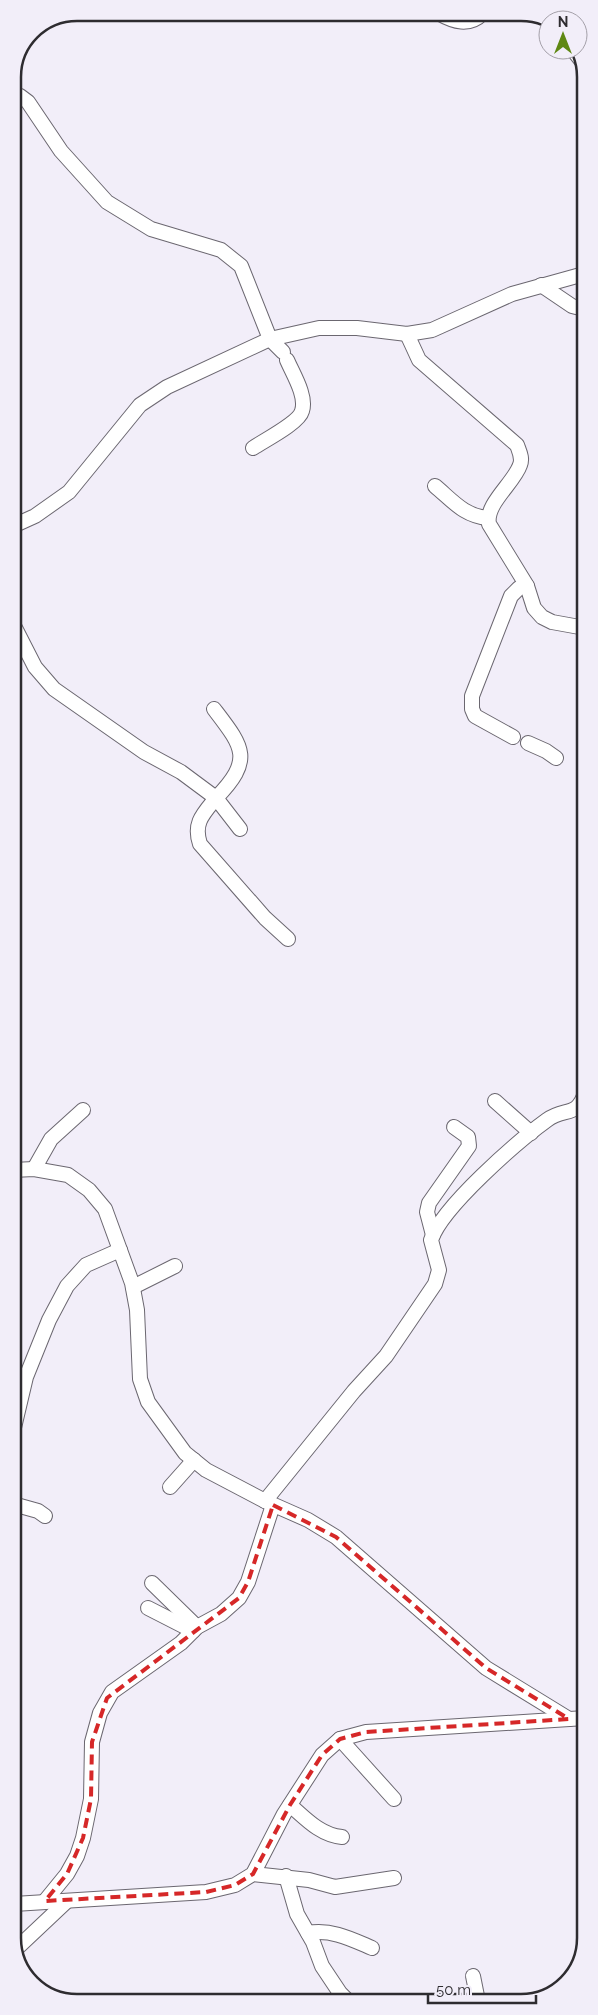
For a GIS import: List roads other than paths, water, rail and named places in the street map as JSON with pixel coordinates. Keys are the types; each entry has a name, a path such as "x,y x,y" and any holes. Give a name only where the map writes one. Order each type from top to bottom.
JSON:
{"street":[{"path":"21,97 28,102 61,151 106,202 150,229 221,250 241,266 270,339 285,356 300,390 303,402 302,413 295,421 253,448"},
{"path":"21,522 35,516 69,492 140,405 167,387 270,339 319,328 357,328 407,334 432,330 512,294 577,276"},
{"path":"541,285 572,306 577,307"},
{"path":"407,334 419,360 517,445 521,455 520,464 488,518 489,524 527,586 534,608 542,617 552,622 577,627"},
{"path":"435,486 465,511 476,517 488,518"},
{"path":"513,736 475,716 472,709 472,696 510,596 518,588 527,586"},
{"path":"21,639 35,666 54,689 144,752 181,772 216,798 240,829"},
{"path":"214,708 235,736 242,756 237,773 216,798 197,826 197,835 200,844 265,918 288,939"},
{"path":"528,743 556,758"},
{"path":"495,1101 531,1133"},
{"path":"45,1901 67,1874 77,1856 83,1838 91,1799 92,1742 100,1713 107,1698 112,1692 181,1643 195,1629 221,1614 239,1598 248,1582 269,1503 354,1391 386,1356 435,1284 439,1270 431,1245 433,1234 450,1210 502,1157 548,1119 577,1108"},
{"path":"34,1169 51,1139 83,1110"},
{"path":"433,1234 427,1212 429,1203 469,1146 468,1137 454,1127"},
{"path":"21,1170 34,1169 68,1175 88,1190 104,1209 133,1287 137,1310 140,1379 148,1402 185,1453 206,1470 269,1503 308,1520 336,1537 486,1668 568,1718"},
{"path":"21,1400 26,1377 49,1320 67,1286 86,1265 120,1250"},
{"path":"133,1287 176,1266"},
{"path":"170,1487 194,1460"},
{"path":"21,1506 38,1511 45,1516"},
{"path":"152,1583 195,1629"},
{"path":"148,1608 195,1629"},
{"path":"21,1903 206,1892 235,1885 254,1874 290,1805 322,1755 340,1739 366,1732 577,1718"},
{"path":"340,1739 394,1799"},
{"path":"290,1805 321,1831 342,1837"},
{"path":"254,1874 286,1876 335,1887 394,1878"},
{"path":"286,1876 297,1914 308,1933 322,1966 341,1994"},
{"path":"22,1944 66,1902"},
{"path":"308,1933 334,1932 372,1948"},
{"path":"473,1976 477,1994"}]}
